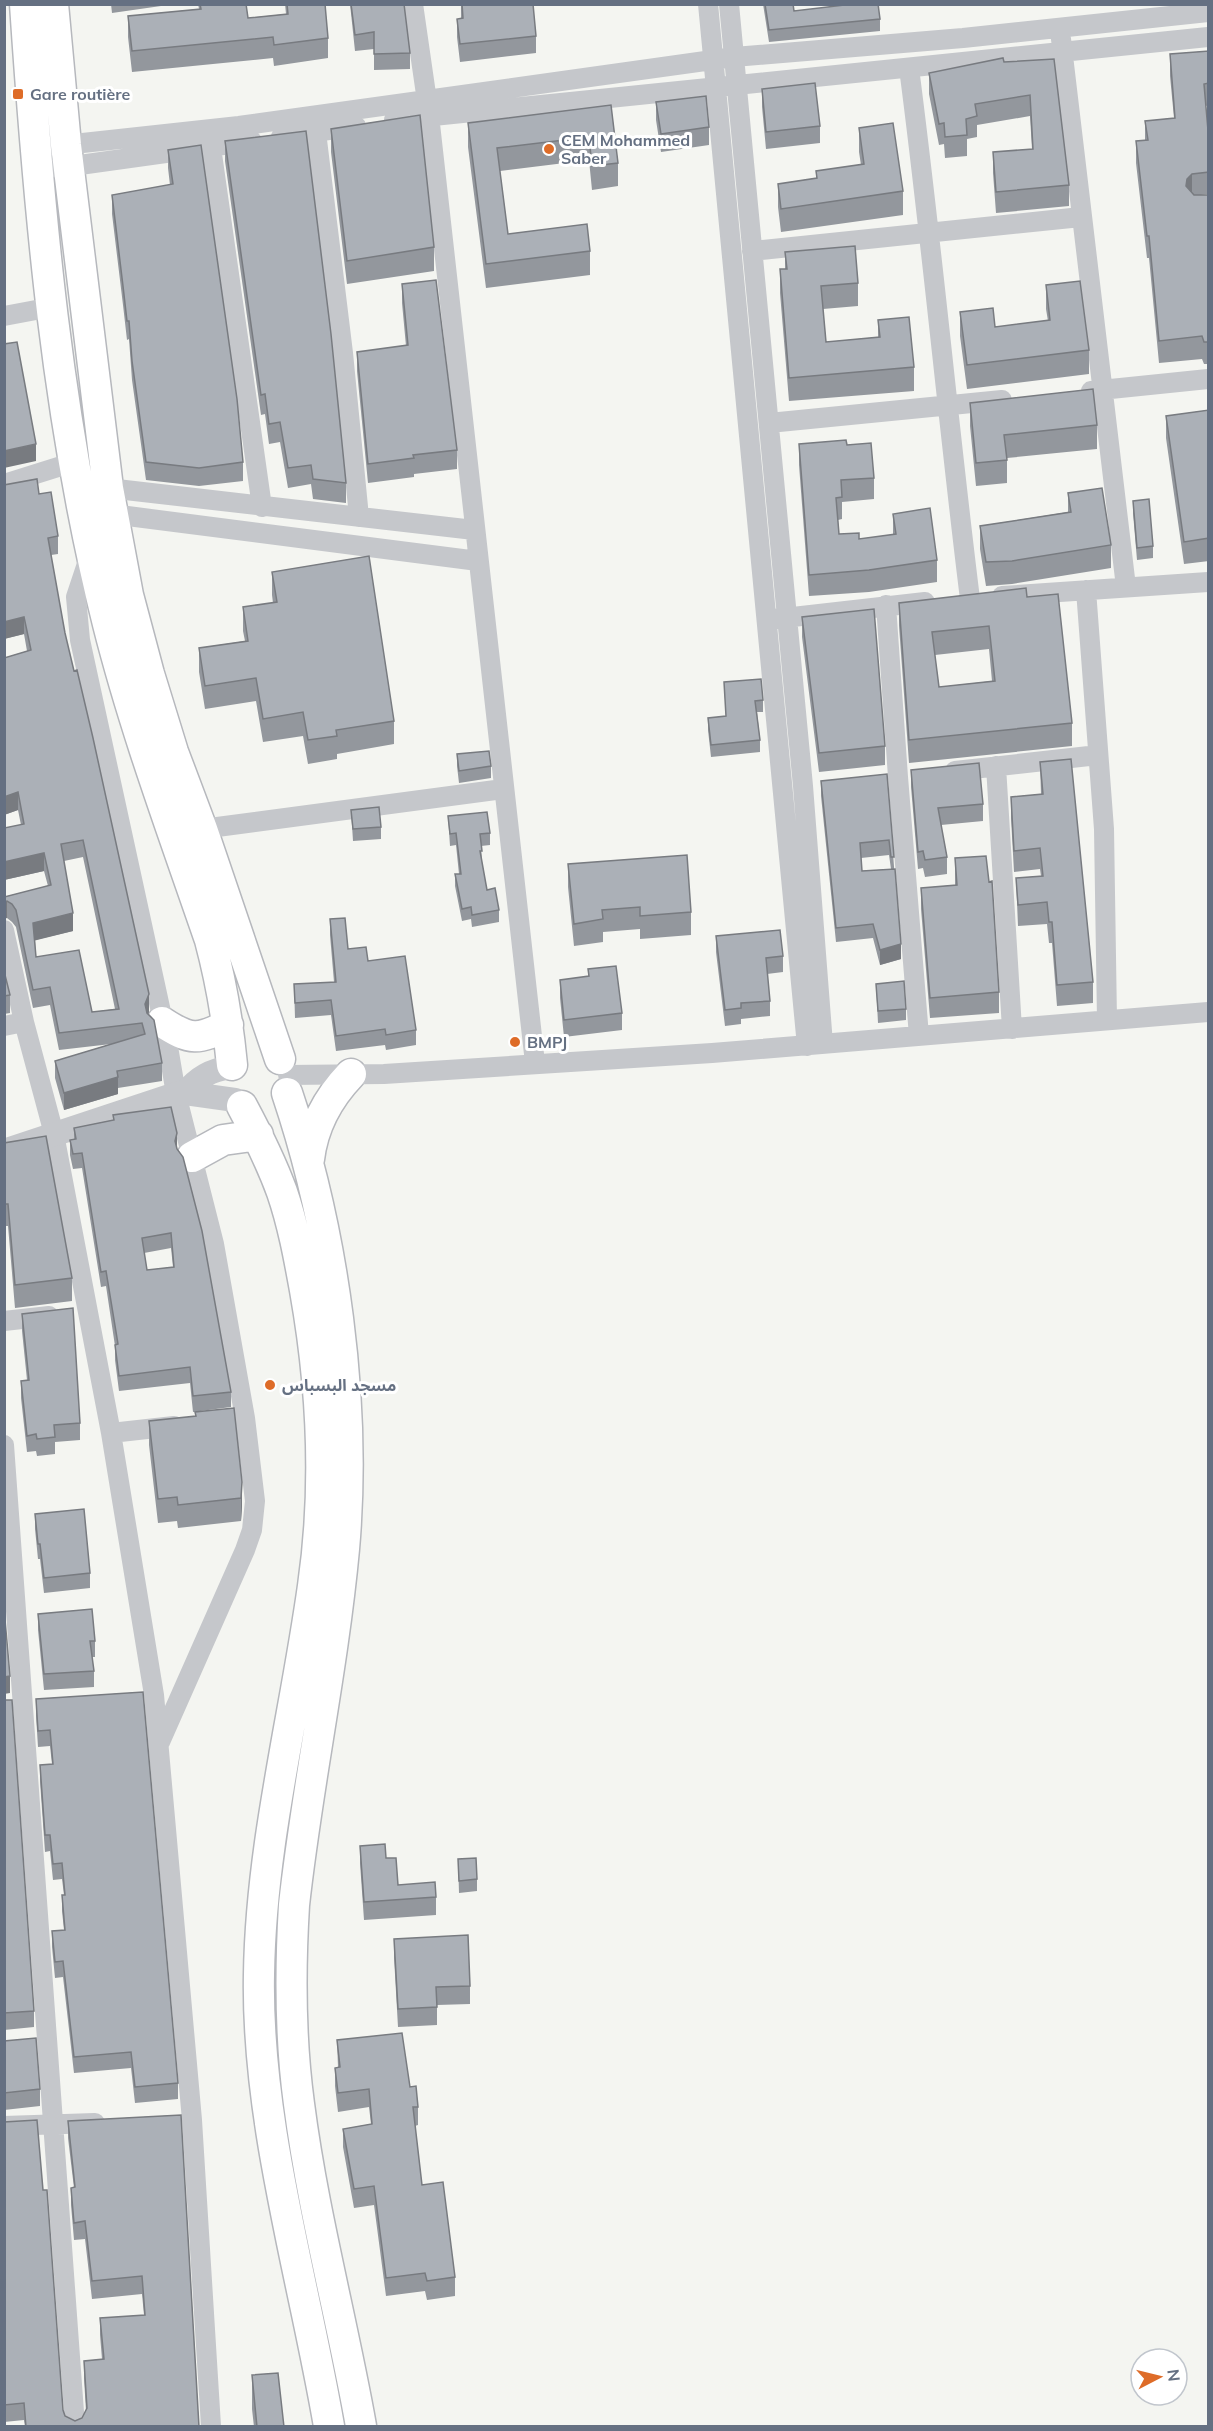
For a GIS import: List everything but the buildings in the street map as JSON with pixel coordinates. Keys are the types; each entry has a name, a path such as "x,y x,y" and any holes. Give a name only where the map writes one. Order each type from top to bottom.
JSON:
{"main road":[{"path":"25,4 52,307 74,462 92,549 127,695 210,940 219,975 228,1025 232,1066 228,1084 258,1135 283,1194 299,1256 315,1361 320,1450 314,1584 270,1833 263,1889 259,1967 263,2068 274,2146 329,2427"},
{"path":"53,4 68,156 110,501 128,595 173,752 202,829 285,1075 308,1162 326,1248 342,1363 346,1420 347,1501 340,1592 295,1895 291,2004 294,2054 305,2144 361,2427"},
{"path":"162,1022 194,1037 206,1036 228,1025"},
{"path":"232,1066 245,1053 263,1050 285,1075"},
{"path":"308,1162 310,1145 321,1114 351,1074"},
{"path":"238,1103 250,1110 267,1110 276,1106 285,1075"},
{"path":"192,1157 223,1140 258,1135"}],"street":[{"path":"413,4 427,107 535,1063"},
{"path":"708,4 716,87 769,423 777,618 803,786 815,1045"},
{"path":"729,4 752,251 744,273 815,1045"},
{"path":"38,158 211,147 316,132 427,107 734,57 1209,12"},
{"path":"1060,27 1126,587"},
{"path":"68,156 239,126 427,107 716,87 1209,37"},
{"path":"909,68 930,232 946,405 970,599"},
{"path":"316,132 343,352 359,517"},
{"path":"211,147 262,507"},
{"path":"752,251 1081,217"},
{"path":"4,316 52,307"},
{"path":"1077,392 1209,379"},
{"path":"769,423 1018,398"},
{"path":"4,484 74,462"},
{"path":"110,501 262,507 474,530"},
{"path":"110,501 314,539 478,561"},
{"path":"314,539 315,513"},
{"path":"92,549 76,597 80,640 162,1022 214,1244 245,1418 255,1501 252,1530 238,1567 159,1745"},
{"path":"777,618 886,605 1209,582"},
{"path":"1086,590 1104,829 1107,1020"},
{"path":"886,605 888,778 919,1036"},
{"path":"941,772 1098,755"},
{"path":"996,766 1012,1029"},
{"path":"888,778 920,775"},
{"path":"803,786 825,784"},
{"path":"202,829 503,789"},
{"path":"4,930 14,1024 54,1134 111,1433 154,1695 192,2120 211,2427"},
{"path":"285,1075 351,1074 815,1045 1209,1012"},
{"path":"4,1151 180,1094 205,1074 232,1066"},
{"path":"180,1094 238,1103"},
{"path":"4,1321 87,1311"},
{"path":"223,1421 245,1418"},
{"path":"111,1433 189,1424"},
{"path":"4,1445 14,1704 52,2124 75,2427"},
{"path":"130,1696 154,1695"},
{"path":"14,1704 47,1702"},
{"path":"169,2121 192,2120"},
{"path":"4,2126 110,2122"}],"place":[{"name":"Gare routière","path":"18,94"},
{"name":"CEM Mohammed Saber","path":"549,149"},
{"name":"BMPJ","path":"515,1042"},
{"name":"مسجد البسباس","path":"270,1385"}]}
